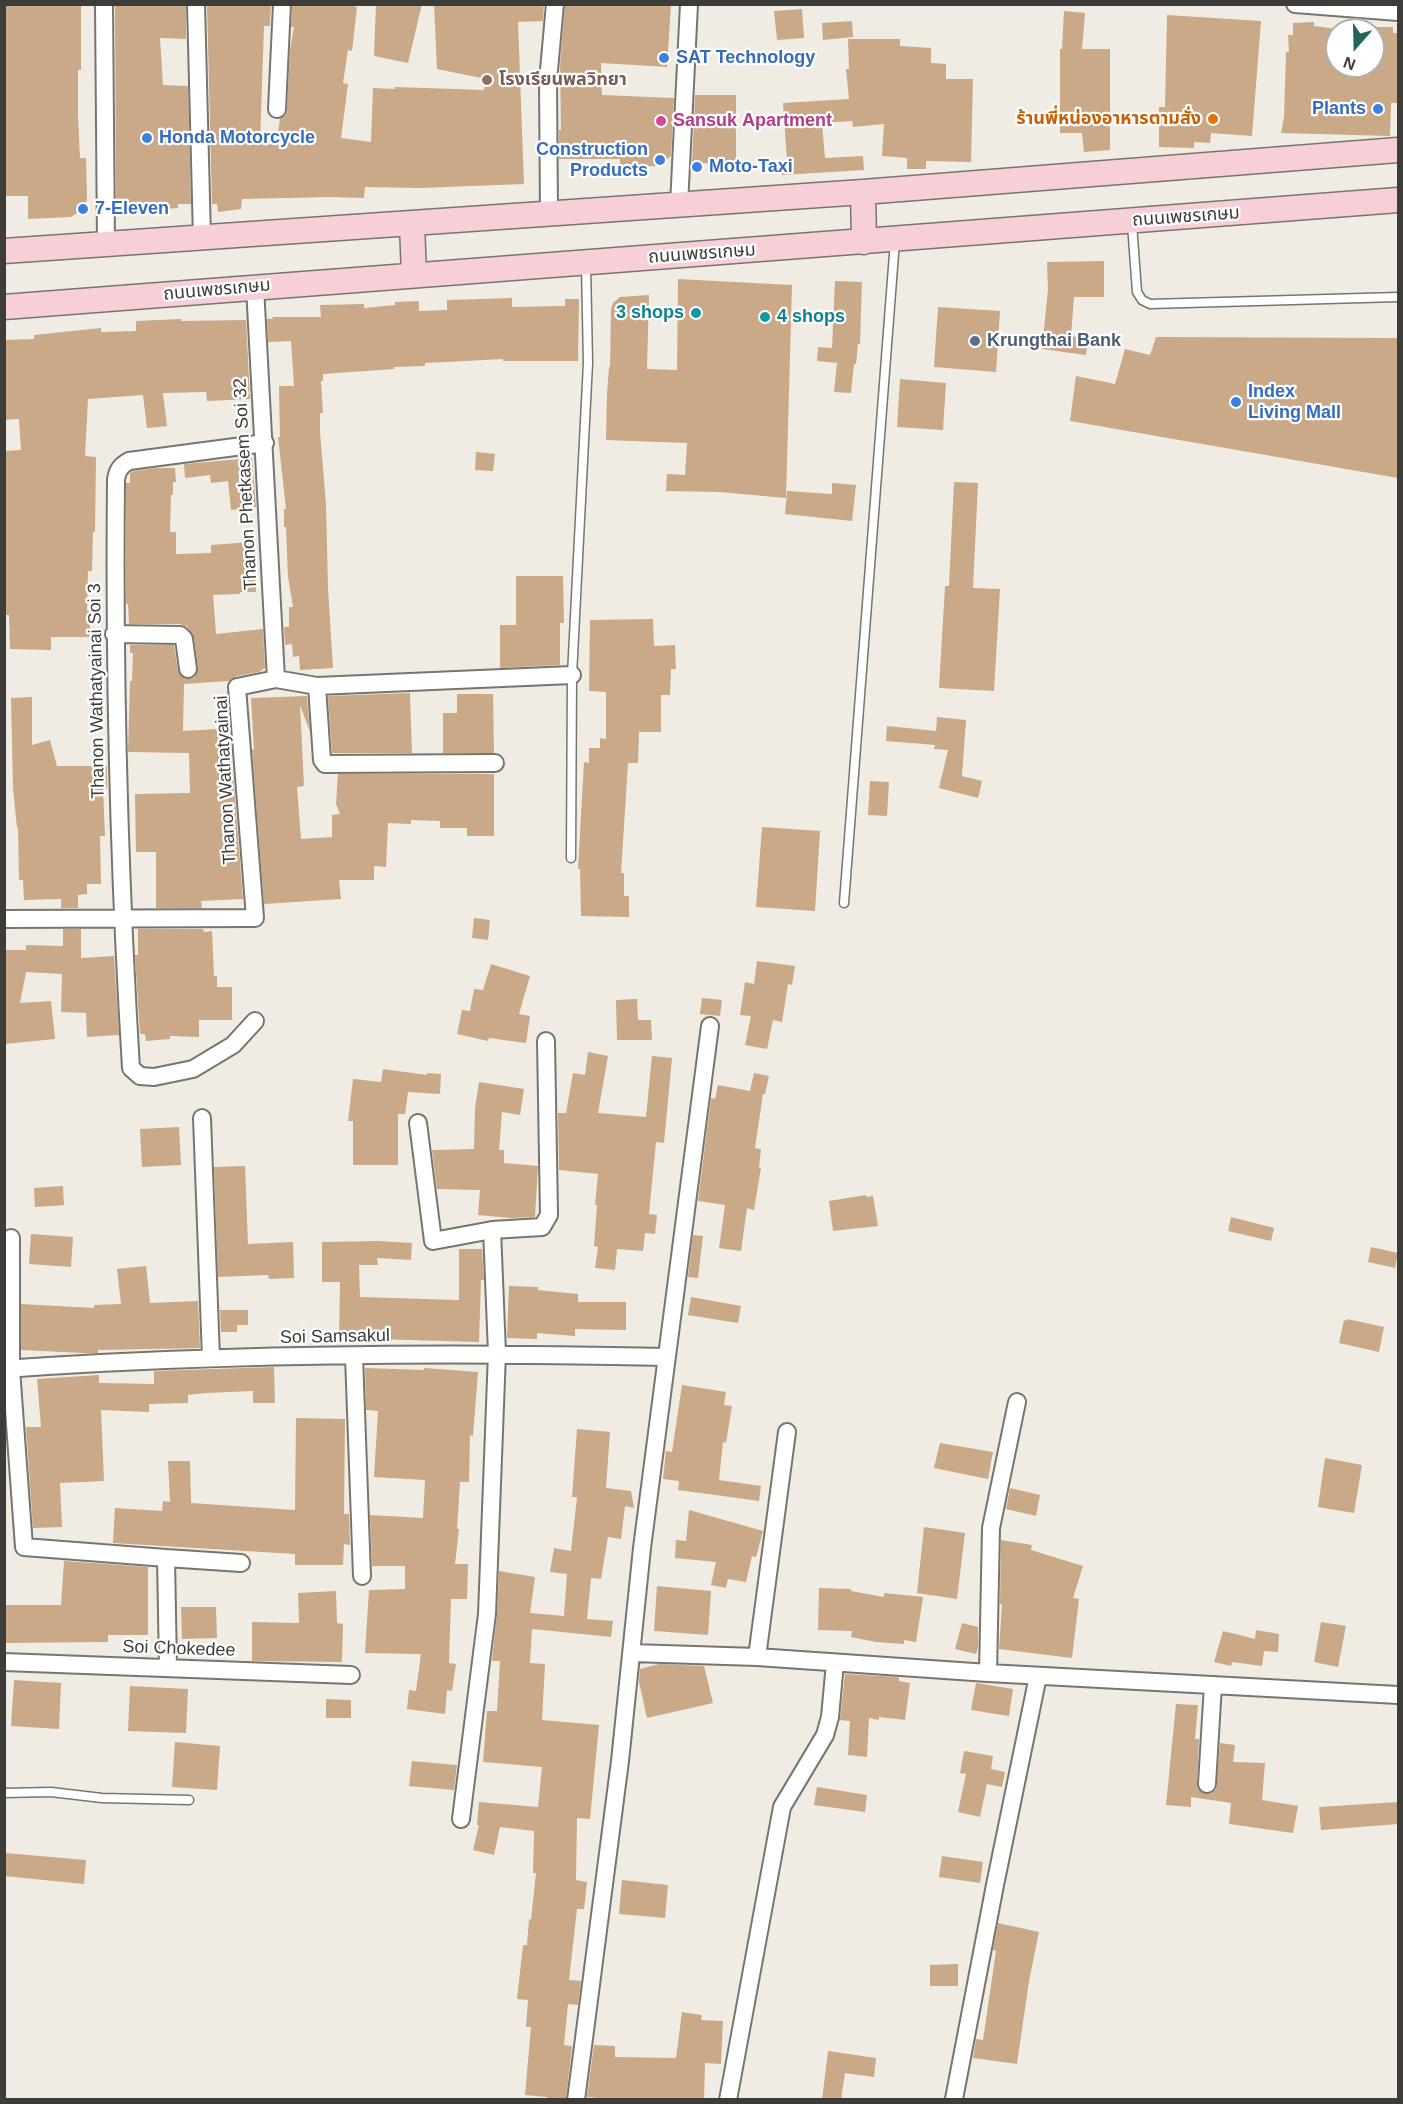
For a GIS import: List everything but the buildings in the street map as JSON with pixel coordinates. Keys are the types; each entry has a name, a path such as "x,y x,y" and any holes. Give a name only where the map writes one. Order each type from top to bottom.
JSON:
{"main road":[{"path":"4,251 549,215 1398,150"},
{"path":"863,192 864,242"},
{"name":"ถนนเพชรเกษม","path":"4,307 1398,200"},
{"path":"412,224 414,275"}],"street":[{"path":"104,4 106,244"},
{"path":"196,4 202,238"},
{"path":"277,109 282,4"},
{"path":"549,215 548,81 555,4"},
{"path":"679,205 689,4"},
{"path":"1295,4 1398,12"},
{"name":"Thanon Phetkasem Soi 32","path":"255,287 276,679"},
{"name":"Thanon Wathatyainai Soi 3","path":"255,1022 232,1045 193,1069 154,1077 140,1076 131,1068 122,919 114,634 116,480 117,472 122,465 139,460 265,443"},
{"path":"114,634 180,635 184,639 188,669"},
{"name":"Thanon Wathatyainai","path":"4,919 255,918 237,687 276,679 317,686 572,675"},
{"path":"317,686 322,760 325,764 495,763"},
{"path":"576,2100 632,1653 642,1548 710,1026"},
{"path":"418,1123 433,1241 492,1230 542,1227 549,1215 546,1041"},
{"path":"202,1118 211,1358"},
{"path":"461,1819 487,1614 496,1353 492,1230"},
{"path":"11,1238 8,1369 24,1547 241,1563"},
{"name":"Soi Samsakul","path":"8,1369 211,1358 496,1353 667,1357"},
{"path":"354,1356 362,1576"},
{"path":"988,1673 991,1528 1017,1402"},
{"path":"757,1657 787,1432"},
{"path":"166,1558 168,1668"},
{"path":"632,1653 757,1657 1038,1676 1398,1695"},
{"name":"Soi Chokedee","path":"4,1662 351,1675"},
{"path":"728,2100 782,1807 825,1735 830,1717 835,1662"},
{"path":"954,2099 994,1885 1038,1676"},
{"path":"1207,1784 1214,1685"}],"lane":[{"path":"1132,221 1137,292 1142,300 1150,304 1398,297"},
{"path":"844,903 895,240"},
{"path":"571,858 572,675 588,363 586,263"},
{"path":"4,1793 51,1792 102,1798 189,1800"}],"place":[{"name":"SAT Technology","path":"664,58"},
{"name":"โรงเรียนพลวิทยา","path":"487,80"},
{"name":"Plants","path":"1378,109"},
{"name":"ร้านพี่หน่องอาหารตามสั่ง","path":"1213,119"},
{"name":"Sansuk Apartment","path":"661,121"},
{"name":"Honda Motorcycle","path":"147,138"},
{"name":"Construction Products","path":"660,160"},
{"name":"Moto-Taxi","path":"697,167"},
{"name":"7-Eleven","path":"83,209"},
{"name":"3 shops","path":"696,313"},
{"name":"4 shops","path":"765,317"},
{"name":"Krungthai Bank","path":"975,341"},
{"name":"Index Living Mall","path":"1236,402"}]}
